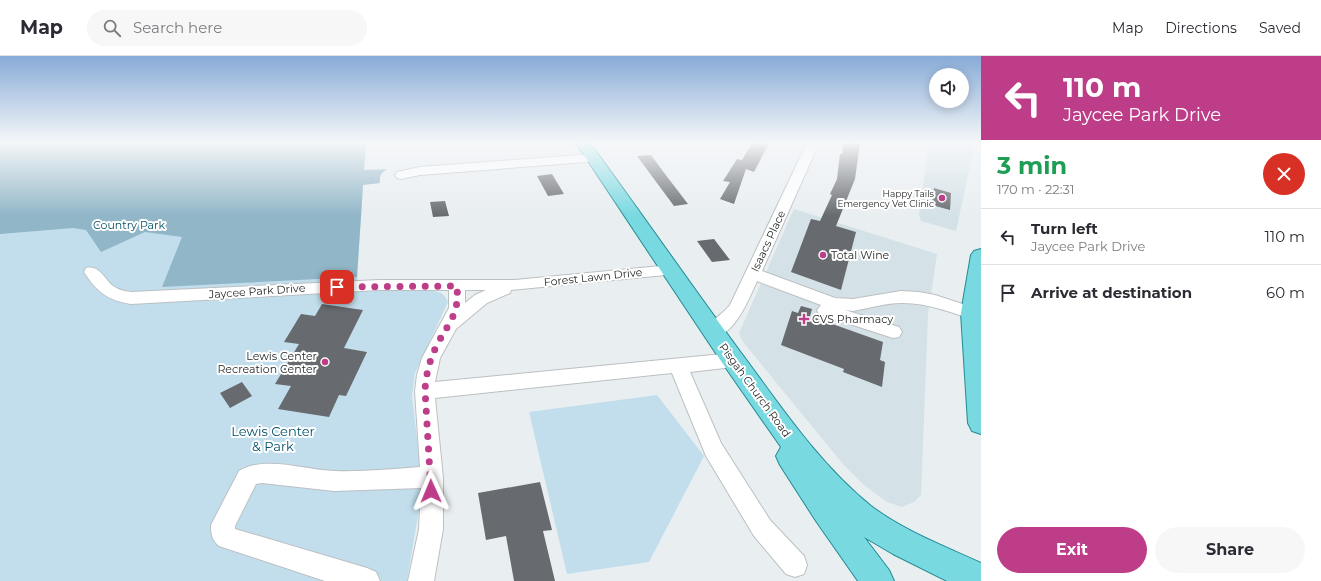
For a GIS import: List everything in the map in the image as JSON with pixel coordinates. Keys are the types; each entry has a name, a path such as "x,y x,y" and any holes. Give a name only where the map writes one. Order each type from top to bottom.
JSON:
{"main road":[{"name":"Pisgah Church Road","path":"601,168 737,366 801,452 837,492 862,516 900,541 981,580"},
{"path":"981,255 977,315 981,423"},
{"path":"737,366 798,470 858,556 878,581"}],"street":[{"path":"402,175 420,171 467,168"},
{"name":"Isaacs Place","path":"713,331 733,315 802,168"},
{"name":"Forest Lawn Drive","path":"421,581 430,529 431,477 425,390 426,375 431,358 438,343 448,328 457,308 457,286 516,285 671,270"},
{"name":"Jaycee Park Drive","path":"92,272 108,292 118,297 131,298 333,287 457,286"},
{"path":"753,274 834,304 853,305 901,297 936,301 977,315"},
{"name":"Forest Lawn Drive","path":"448,328 481,299 493,292 516,285"},
{"path":"781,296 893,332"},
{"path":"678,366 713,448 762,528 795,565"},
{"path":"425,390 678,366 737,366"},
{"path":"367,581 227,538 223,534 223,525 247,478 252,475 262,474 334,481 431,477"}],"shaded area":[{"path":"926,168 970,168 956,231 921,221 919,215"},
{"path":"794,209 937,254 928,314 921,495 914,502 902,507 887,502 864,485 843,464 743,342 739,333"}],"green space":[{"name":"Lewis Center & Park","path":"0,168 364,168 356,292 420,290 441,293 448,302 415,373 412,396 419,456 420,504 407,581 0,581"},
{"name":"Country Park","path":"0,168 364,168 364,170 387,169 381,175 380,183 363,185 357,277 162,287 182,237 145,232 101,252 86,230 73,228 0,234"},
{"path":"657,395 704,456 649,562 567,574 529,412"}],"building":[{"path":"646,168 660,168 688,204 674,206"},
{"path":"732,168 756,168 754,172 746,169 734,204 720,199 730,182 723,181"},
{"path":"838,168 857,168 855,179 836,226 856,232 841,290 791,272 811,219 820,221 832,195 830,194 837,179"},
{"path":"552,174 564,194 548,196 537,176"},
{"name":"Happy Tails Emergency Vet Clinic","path":"934,188 951,193 950,210 932,205"},
{"path":"445,201 449,216 433,217 430,202"},
{"path":"714,239 730,260 712,262 697,241"},
{"name":"Lewis Center Recreation Center","path":"322,304 363,310 344,348 367,352 346,396 339,395 329,417 278,409 291,386 275,384 299,344 284,342 301,314 315,316"},
{"name":"CVS Pharmacy","path":"801,306 812,309 810,316 883,342 880,360 885,362 882,387 843,372 844,369 781,345 792,311 798,313"},
{"path":"242,382 252,396 230,408 220,393"},
{"path":"540,482 552,530 543,531 555,581 514,581 506,536 486,540 478,493"}],"place":[{"name":"Happy Tails Emergency Vet Clinic","path":"942,198"},
{"name":"Total Wine","path":"823,255"},
{"name":"CVS Pharmacy","path":"804,319"},
{"name":"Lewis Center Recreation Center","path":"325,362"}],"route":[{"path":"337,287 379,285 457,286 457,308 448,328 438,343 431,358 426,375 425,390 432,478 431,491"}]}
